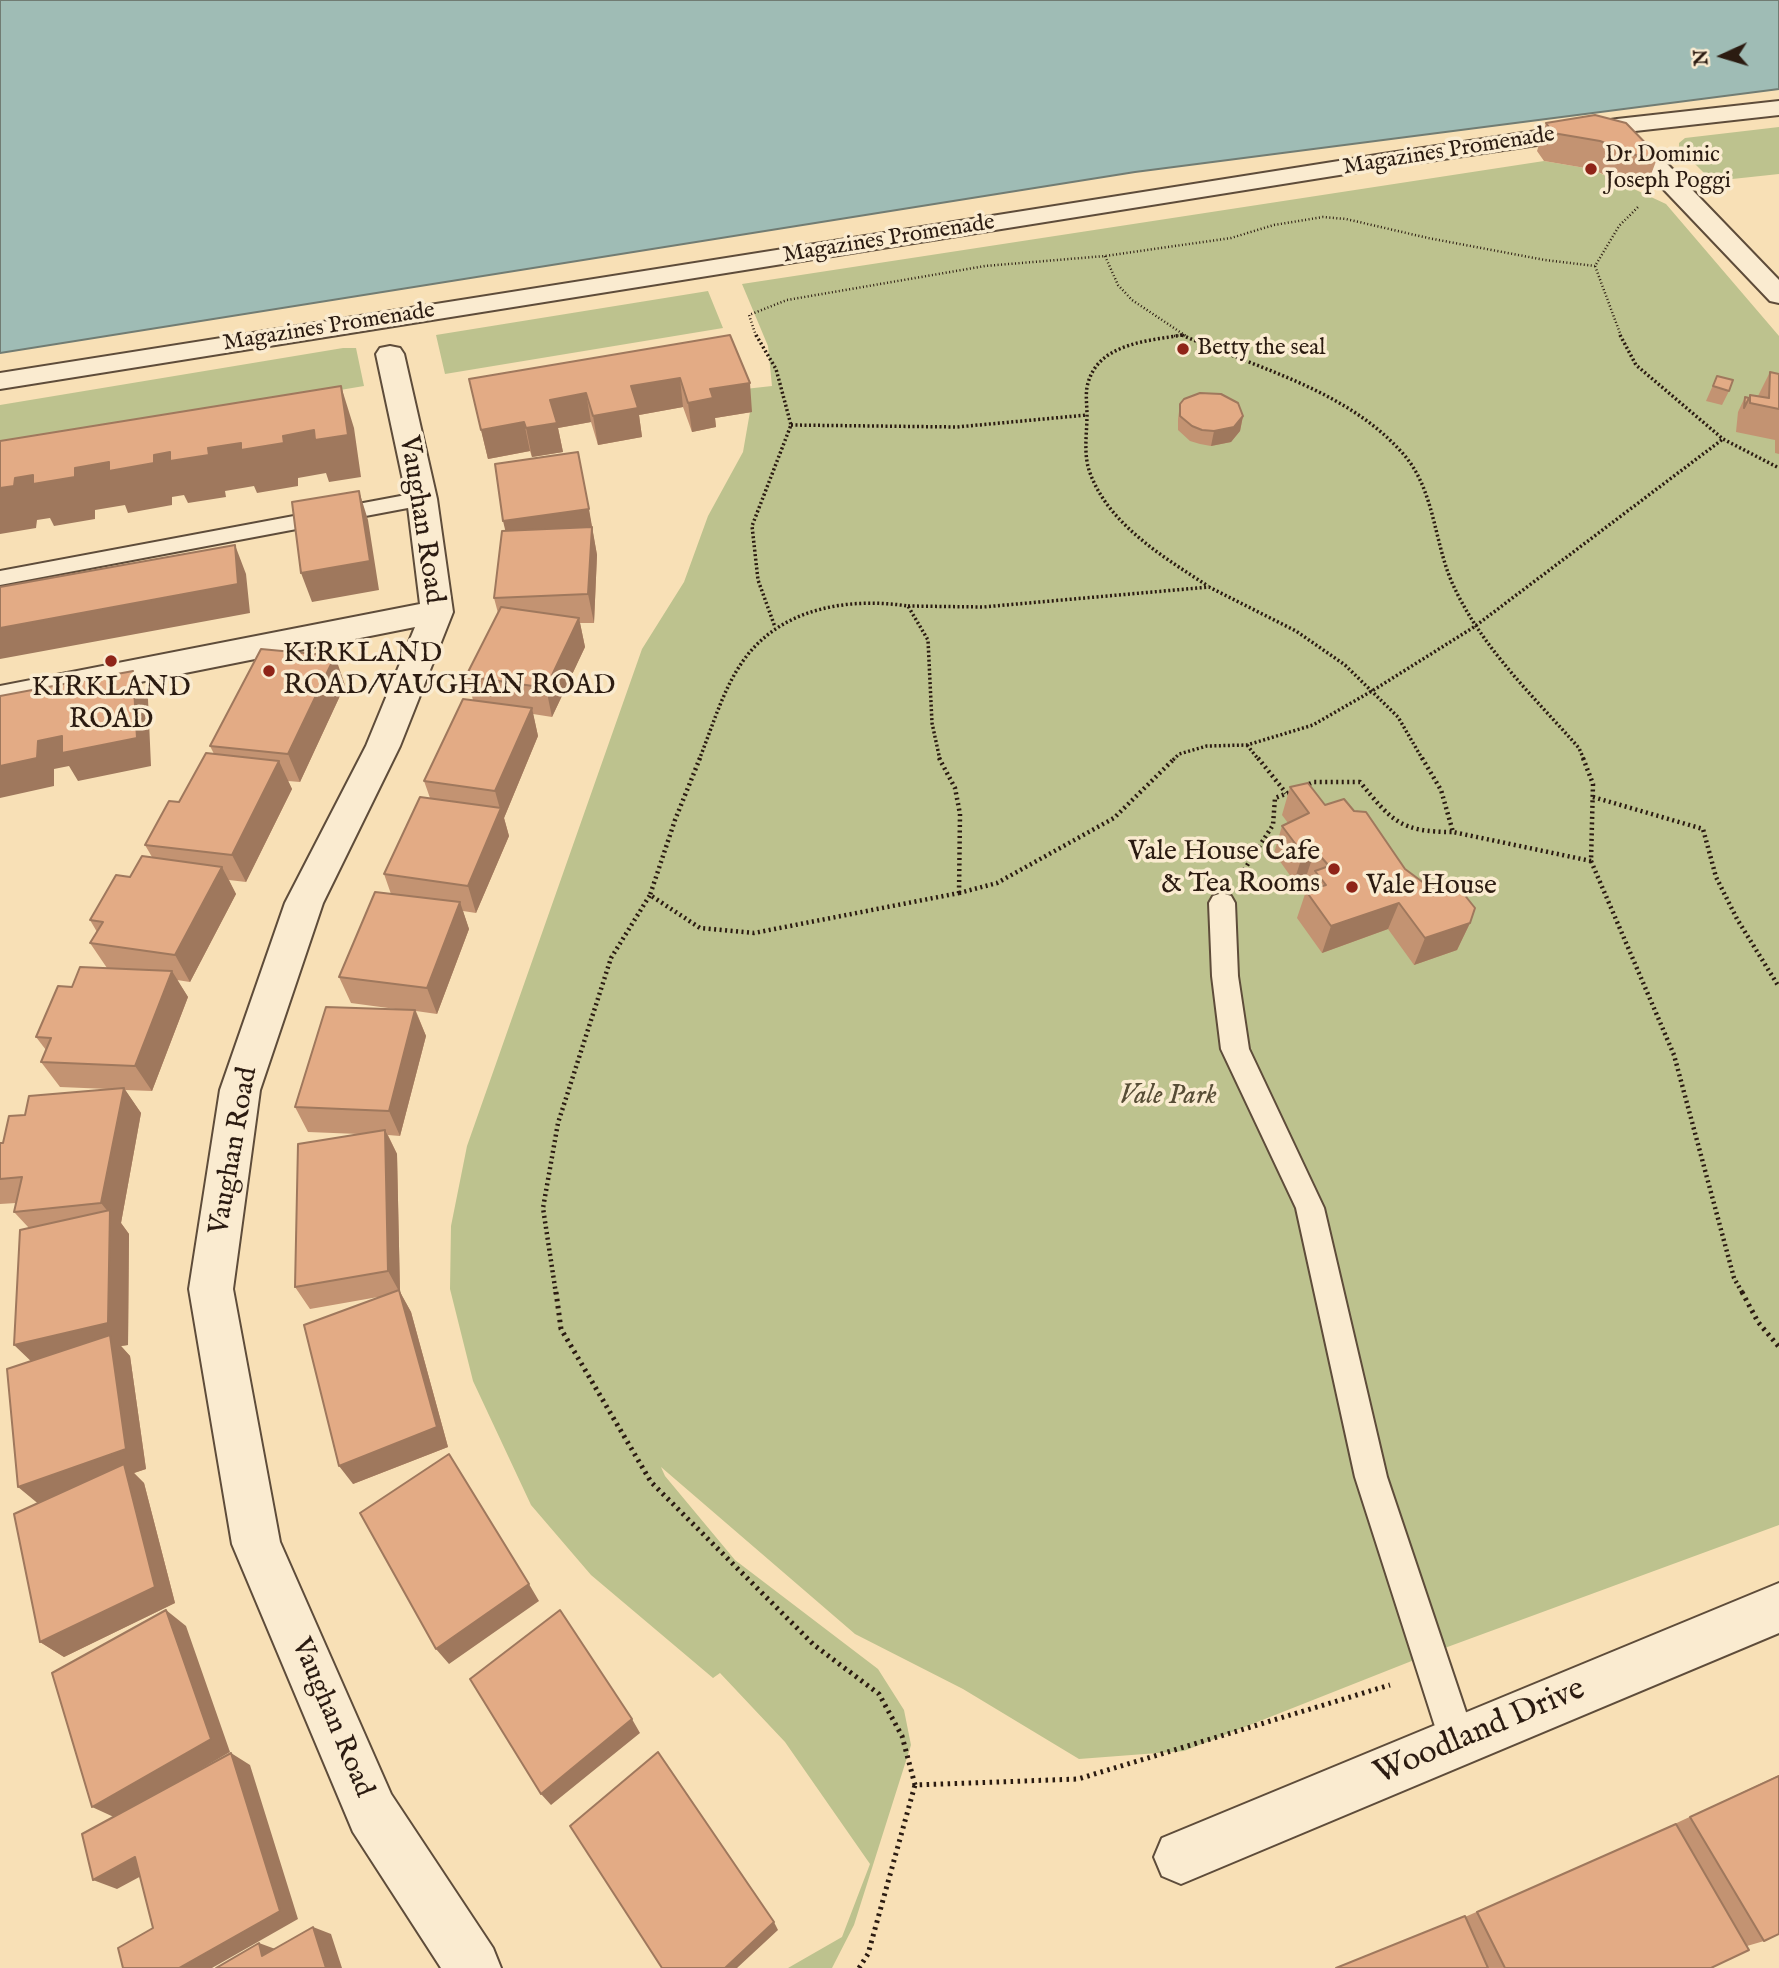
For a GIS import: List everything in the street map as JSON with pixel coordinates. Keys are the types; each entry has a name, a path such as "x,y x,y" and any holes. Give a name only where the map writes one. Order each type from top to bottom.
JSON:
{"street":[{"name":"Magazines Promenade","path":"0,381 1618,126 1779,108"},
{"path":"1618,126 1779,295"},
{"name":"Vaughan Road","path":"383,319 422,499 437,612 383,746 304,903 240,1090 211,1289 256,1544 372,1813 473,1968"},
{"path":"0,698 437,612"},
{"name":"Woodland Drive","path":"1181,1857 1779,1608"}],"lane":[{"path":"0,578 422,499"},
{"path":"1222,903 1225,976 1235,1049 1310,1208 1371,1477 1458,1742"}],"path":[{"path":"1683,195 1635,208 1619,226 1595,266 1615,326 1636,365 1723,439 1779,468"},
{"path":"775,627 758,580 752,526 791,425 776,369 758,341 749,315 787,300 985,266 1105,257 1230,238 1274,225 1323,218 1346,219 1428,238 1545,260 1595,266"},
{"path":"1105,257 1118,285 1132,300 1183,335 1335,399 1372,424 1406,457 1427,496 1453,586 1474,627 1579,748 1593,784 1591,861 1674,1055 1734,1278 1758,1322 1779,1347"},
{"path":"1183,335 1131,345 1101,359 1088,382 1085,447 1091,475 1107,501 1152,547 1209,587 1296,631 1345,665 1372,691 1398,717 1441,790 1453,832"},
{"path":"791,425 957,427 1087,415"},
{"path":"650,895 700,928 754,933 959,893 997,883 1114,818 1179,754 1207,746 1247,745 1313,725 1372,691 1474,627 1723,439"},
{"path":"859,1968 869,1954 915,1785 902,1735 879,1694 814,1645 651,1482 561,1329 544,1208 558,1123 611,958 650,895 675,820 721,706 743,661 775,627 814,610 873,601 908,606 984,607 1209,587"},
{"path":"908,606 928,640 932,723 940,761 955,788 960,814 959,893"},
{"path":"1247,745 1286,793"},
{"path":"1222,903 1273,825 1275,798 1314,782 1360,782 1394,821 1421,833 1453,832 1591,861"},
{"path":"1592,797 1703,829 1716,877 1737,919 1779,987"},
{"path":"915,1785 1078,1779 1434,1672"}],"green space":[{"path":"1779,127 1779,174 1723,180 1715,176 1709,178 1679,148 1679,143 1685,138"},
{"name":"Vale Park","path":"1544,161 1591,169 1666,204 1779,336 1779,1525 1442,1649 1184,1751 1079,1759 963,1689 855,1634 661,1467 665,1476 735,1560 878,1669 904,1710 911,1745 854,1925 832,1968 788,1968 842,1937 870,1864 785,1742 720,1673 713,1678 591,1575 531,1505 473,1381 450,1289 451,1226 467,1146 642,649 684,582 708,516 743,452 751,406 745,389 772,386 768,346 742,284"},
{"path":"708,291 723,328 445,374 436,335"},
{"path":"356,348 364,386 0,447 0,405"}],"water":[{"path":"0,0 1779,0 1779,89 1135,172 0,353"}],"building":[{"path":"1595,115 1626,123 1658,156 1641,157 1600,141 1553,133 1546,123"},
{"path":"730,335 750,383 710,389 713,398 688,403 680,378 631,386 638,408 593,416 586,393 550,400 557,423 526,428 524,422 481,430 469,379"},
{"path":"1770,372 1779,374 1779,409 1750,403 1750,395 1769,398"},
{"path":"1717,376 1733,380 1729,391 1713,386"},
{"path":"341,386 348,435 315,440 314,430 283,436 284,443 241,450 241,443 208,448 209,455 170,461 170,452 154,455 154,463 109,471 109,462 75,468 75,477 33,484 33,475 15,478 14,486 0,488 0,441"},
{"path":"1200,393 1221,394 1238,403 1243,416 1234,427 1214,431 1192,426 1180,416 1180,404 1184,399"},
{"path":"578,452 589,509 503,521 495,464"},
{"path":"359,491 370,561 301,573 292,502"},
{"path":"592,527 588,594 494,598 502,531"},
{"path":"235,545 238,584 0,628 0,587"},
{"path":"501,607 579,618 546,688 466,676"},
{"path":"261,649 335,656 288,754 210,746"},
{"path":"133,671 137,738 62,753 62,736 38,741 37,758 0,766 0,696"},
{"path":"463,699 532,708 495,791 424,781"},
{"path":"206,753 279,761 232,855 145,845 169,801 179,802"},
{"path":"1308,783 1325,805 1344,799 1354,811 1366,812 1405,869 1432,889 1447,885 1459,888 1475,908 1470,923 1425,938 1399,903 1331,926 1306,891 1326,885 1315,871 1329,866 1315,850 1303,854 1282,826 1309,813 1290,787"},
{"path":"420,797 501,808 468,886 384,874"},
{"path":"142,856 222,867 175,955 90,943 103,922 90,920 116,875 130,877"},
{"path":"375,892 460,902 427,988 339,977"},
{"path":"80,967 172,971 135,1066 41,1062 51,1038 36,1037 58,986 72,987"},
{"path":"326,1007 415,1010 389,1111 295,1107"},
{"path":"124,1088 101,1203 14,1212 22,1177 0,1179 0,1143 3,1143 9,1116 25,1115 29,1096"},
{"path":"385,1130 388,1271 295,1287 298,1144"},
{"path":"110,1210 108,1323 14,1345 20,1230"},
{"path":"399,1290 437,1427 339,1466 304,1325"},
{"path":"110,1335 126,1449 18,1487 7,1369"},
{"path":"449,1454 529,1584 436,1649 360,1513"},
{"path":"124,1464 155,1587 40,1642 14,1514"},
{"path":"166,1610 211,1739 92,1807 52,1673"},
{"path":"560,1610 632,1719 541,1794 470,1679"},
{"path":"658,1752 774,1922 725,1968 662,1968 570,1826"},
{"path":"231,1753 280,1911 179,1968 123,1968 118,1948 153,1928 135,1857 93,1880 82,1834"},
{"path":"1779,1776 1779,1934 1764,1941 1690,1817"},
{"path":"1676,1824 1749,1950 1711,1968 1505,1968 1477,1912"},
{"path":"1465,1916 1488,1968 1336,1968"},
{"path":"313,1927 326,1968 216,1968 259,1943 262,1956"}],"place":[{"name":"Dr Dominic Joseph Poggi","path":"1591,169"},
{"name":"Betty the seal","path":"1183,349"},
{"name":"KIRKLAND ROAD","path":"111,661"},
{"name":"KIRKLAND ROAD/VAUGHAN ROAD","path":"269,671"},
{"name":"Vale House Cafe & Tea Rooms","path":"1334,869"},
{"name":"Vale House","path":"1352,887"}]}
